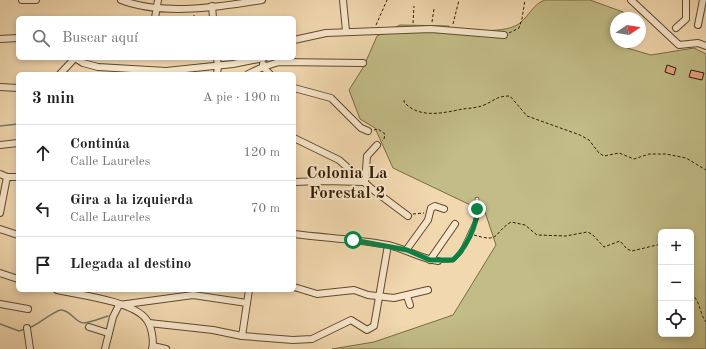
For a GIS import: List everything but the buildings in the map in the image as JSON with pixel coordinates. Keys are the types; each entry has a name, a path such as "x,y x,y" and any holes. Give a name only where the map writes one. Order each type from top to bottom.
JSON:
{"street":[{"path":"22,0 36,0"},
{"path":"121,0 157,8 212,6 235,2 262,0"},
{"path":"155,16 158,0"},
{"path":"343,0 346,31"},
{"path":"631,0 679,45 698,43 706,46"},
{"path":"676,28 686,19 686,0"},
{"path":"698,25 703,0"},
{"path":"212,6 213,16"},
{"path":"296,40 326,33 346,31 431,29 504,35"},
{"path":"0,39 16,38"},
{"path":"62,72 73,60"},
{"path":"78,60 83,63 98,67 166,71 218,66 252,60"},
{"path":"217,60 217,72"},
{"path":"263,60 264,67 268,72"},
{"path":"253,72 279,62 363,63"},
{"path":"0,87 16,88"},
{"path":"296,89 331,98 361,128 368,131"},
{"path":"296,139 339,160 365,182 410,215"},
{"path":"0,145 16,143"},
{"path":"365,182 367,156 377,145"},
{"path":"0,174 7,177 16,177"},
{"path":"0,213 7,177"},
{"path":"296,182 365,182"},
{"path":"407,250 425,225 431,209 444,209"},
{"path":"430,260 455,224"},
{"path":"0,229 16,234"},
{"path":"296,234 388,245 407,250 430,260 438,261"},
{"path":"149,323 213,330 242,336 293,340 307,340 351,320 367,330 374,326 388,245"},
{"path":"0,273 16,278"},
{"path":"296,288 317,294 349,290 368,295 380,295 394,298 428,290"},
{"path":"66,292 119,304 134,310 146,318 149,323 153,347 166,349"},
{"path":"242,336 249,292"},
{"path":"119,304 193,295 247,303"},
{"path":"407,296 410,305"},
{"path":"0,304 28,309"},
{"path":"105,349 108,333 119,304"},
{"path":"89,327 108,333"},
{"path":"27,328 30,349"}],"lane":[{"path":"438,261 453,260 461,252 477,218 477,199"}],"path":[{"path":"374,31 387,0"},
{"path":"451,31 459,0"},
{"path":"504,35 519,28 525,0"},
{"path":"413,30 414,6"},
{"path":"431,29 434,9"},
{"path":"404,100 408,107 422,113 444,114 485,105 499,96 510,96 527,116 580,135 589,140 599,153 604,156 619,153 634,159 649,154 666,154 686,158 706,170"},
{"path":"368,131 378,129 385,134 384,139 377,145"},
{"path":"410,215 431,209"},
{"path":"470,234 489,239 494,238 511,222 521,223 537,235 566,236 587,232 592,234 604,247 620,242 627,249 632,251 658,245"},
{"path":"694,297 699,302 702,317 706,322"}],"shaded area":[{"path":"545,0 590,0 623,12 610,12 610,48 627,48 651,55 694,48 706,54 706,349 332,349 374,342 453,315 496,245 485,212 393,168 375,128 360,119 349,90 364,66 377,36 400,25 449,26 451,31 487,31 506,29 520,23 537,4"}],"waterway":[{"path":"0,126 16,124"},
{"path":"29,328 61,310 68,312 78,321 84,323 108,316"},
{"path":"0,324 19,331 25,329"}],"district":[{"name":"Colonia La Forestal 2","path":"347,182"}],"route":[{"path":"353,240 388,245 407,250 430,260 453,260 461,252 477,218 477,209"}]}
